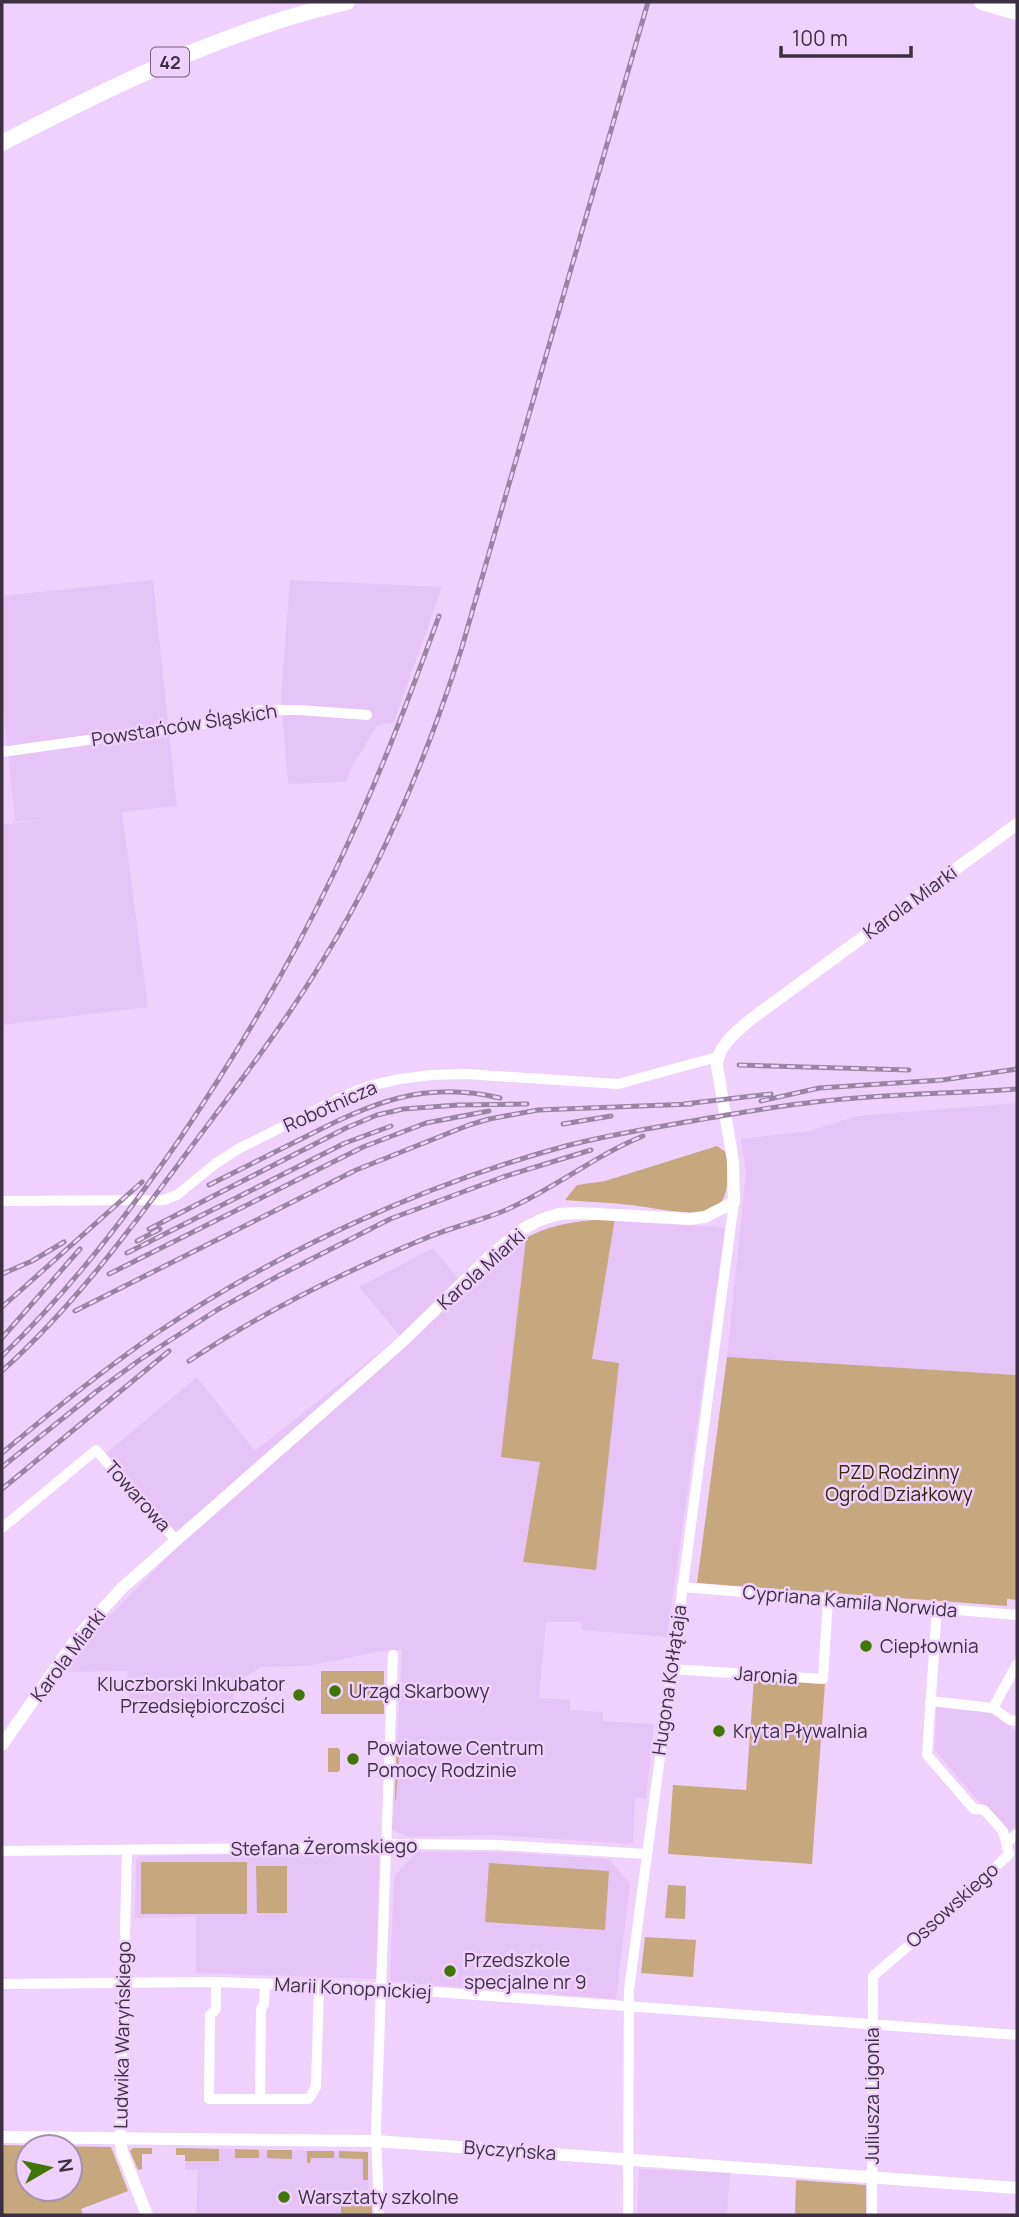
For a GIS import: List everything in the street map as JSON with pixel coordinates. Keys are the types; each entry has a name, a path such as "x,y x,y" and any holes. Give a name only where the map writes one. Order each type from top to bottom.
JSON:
{"main road":[{"name":"42","path":"2,143 125,81 204,48 278,21 347,2"},
{"path":"982,2 1017,12"}],"street":[{"name":"Powstańców Śląskich","path":"2,751 216,722 257,710 367,715"},
{"name":"Karola Miarki","path":"717,1058 724,1043 750,1020 1017,824"},
{"path":"717,1058 734,1170 734,1202"},
{"name":"Robotnicza","path":"2,1201 164,1200 177,1195 238,1149 342,1097 369,1086 400,1079 466,1074 618,1084 717,1058"},
{"name":"Karola Miarki","path":"2,1745 79,1635 122,1588 403,1341 489,1257 521,1230 540,1220 569,1213 690,1219 705,1217 734,1202"},
{"name":"Hugona Kołłątaja","path":"628,2215 628,2007 646,1854 734,1202"},
{"name":"Towarowa","path":"2,1528 96,1450 176,1540"},
{"name":"Cypriana Kamila Norwida","path":"682,1587 1017,1615"},
{"name":"Jaronia","path":"671,1669 823,1679 828,1599"},
{"name":"Ossowskiego","path":"873,1976 949,1911 1009,1854 1003,1831 984,1810 974,1809 927,1755 937,1608"},
{"path":"379,2215 376,2141 393,1655"},
{"path":"993,1708 1017,1664"},
{"path":"1004,1689 1017,1690"},
{"path":"930,1701 993,1708 1010,1720 1017,1721"},
{"path":"1006,1843 1017,1833"},
{"name":"Stefana Żeromskiego","path":"2,1851 499,1845 646,1854"},
{"name":"Ludwika Waryńskiego","path":"127,1850 120,2138 122,2152 147,2215"},
{"name":"Juliusza Ligonia","path":"872,2215 873,1976"},
{"path":"216,1982 216,2009 210,2015 209,2099 309,2099 316,2087 318,1986"},
{"name":"Marii Konopnickiej","path":"2,1984 216,1982 318,1986 872,2024"},
{"path":"260,2099 261,2009 264,2004 265,1984"},
{"path":"872,2024 1017,2035"},
{"name":"Byczyńska","path":"2,2137 376,2141 1017,2188"}],"shaded area":[{"path":"153,580 177,806 122,812 148,1007 2,1025 2,825 49,819 15,822 2,696 2,596"},
{"path":"290,580 442,587 394,722 377,726 353,765 346,782 288,784 281,697"},
{"path":"1017,1103 1017,1375 727,1357 746,1172 741,1139 809,1131 857,1116"},
{"path":"615,1218 725,1228 667,1637 582,1630 582,1622 546,1622 539,1698 570,1700 570,1710 603,1712 603,1721 654,1724 646,1798 635,1798 633,1844 491,1835 409,1837 392,1830 402,1650 387,1650 308,1666 261,1667 236,1683 231,1712 130,1713 127,1671 59,1672 180,1544 105,1454 197,1377 255,1451 400,1336 359,1287 433,1248 459,1279 526,1238 502,1456 540,1462 523,1562 619,1363 592,1360"},
{"path":"936,1707 991,1712 1017,1734 1017,1825 1009,1832 985,1805 977,1800 935,1750"},
{"path":"377,1852 376,1979 196,1973 196,1917 135,1918 136,1859 139,1856"},
{"path":"417,1852 499,1852 609,1859 630,1884 616,1999 393,1982 390,1979 394,1876"},
{"path":"185,2148 368,2152 369,2215 196,2215 198,2170 185,2170"},
{"path":"639,2169 730,2173 727,2215 637,2215"}],"green space":[{"path":"717,1146 727,1153 727,1184 723,1199 713,1209 685,1212 565,1200 577,1185 605,1181"},
{"path":"615,1218 592,1359 619,1363 596,1570 523,1562 540,1462 501,1457 526,1238 558,1225"},
{"name":"PZD Rodzinny Ogród Działkowy","path":"727,1357 1017,1375 1017,1600 1007,1599 1007,1606 697,1583"},
{"path":"321,1671 384,1671 384,1714 321,1714"},
{"path":"754,1678 825,1683 812,1864 668,1854 673,1785 746,1790"},
{"path":"397,1742 400,1743 396,1800"},
{"path":"328,1748 340,1750 338,1772 328,1772"},
{"path":"141,1862 247,1862 247,1914 141,1914"},
{"path":"489,1863 609,1871 605,1930 485,1922"},
{"path":"256,1866 287,1866 287,1913 257,1913"},
{"path":"668,1885 686,1886 685,1919 665,1918"},
{"path":"645,1937 696,1940 693,1977 641,1973"},
{"path":"2,2145 14,2145 14,2203 84,2203 84,2147 111,2147 128,2191 81,2209 83,2215 2,2215"},
{"path":"133,2148 152,2148 152,2154 142,2154 142,2169 138,2170 130,2151"},
{"path":"176,2148 219,2149 219,2161 185,2161 185,2155 176,2155"},
{"path":"235,2149 259,2150 259,2158 235,2158"},
{"path":"267,2150 292,2150 292,2159 267,2158"},
{"path":"307,2151 334,2151 334,2158 311,2158 310,2163 307,2163"},
{"path":"339,2151 368,2152 368,2180 363,2180 363,2159 339,2158"},
{"path":"796,2180 866,2185 866,2215 795,2215"},
{"path":"341,2191 371,2191 372,2215 341,2215"}],"railway":[{"path":"2,1371 53,1321 99,1267 257,1059 323,960 385,847 419,769 462,647 648,2"},
{"path":"2,1356 74,1279 139,1197 200,1108 261,1010 316,909 348,843 389,747 439,616"},
{"path":"739,1065 909,1070"},
{"path":"761,1101 819,1088 942,1080 1017,1069"},
{"path":"2,1453 116,1362 202,1304 351,1224 456,1181 579,1143 752,1111 860,1098 1017,1089"},
{"path":"209,1185 353,1114 399,1098 446,1092 500,1098"},
{"path":"684,1104 771,1094"},
{"path":"149,1229 346,1128 377,1115 403,1109 527,1104"},
{"path":"75,1311 356,1170 469,1125 538,1110 692,1104"},
{"path":"109,1274 363,1147 426,1123 489,1111"},
{"path":"563,1124 611,1116"},
{"path":"127,1253 345,1143 391,1126"},
{"path":"189,1361 246,1326 334,1279 426,1238 506,1210 643,1136"},
{"path":"2,1467 141,1359 217,1310 280,1275 390,1219 503,1177 591,1150"},
{"path":"2,1307 142,1182"},
{"path":"137,1241 160,1229"},
{"path":"2,1274 32,1261 64,1242"},
{"path":"2,1338 80,1249"},
{"path":"2,1489 169,1351"}],"place":[{"name":"Ciepłownia","path":"866,1646"},
{"name":"Urząd Skarbowy","path":"335,1691"},
{"name":"Kluczborski Inkubator Przedsiębiorczości","path":"299,1695"},
{"name":"Kryta Pływalnia","path":"719,1731"},
{"name":"Powiatowe Centrum Pomocy Rodzinie","path":"353,1759"},
{"name":"Przedszkole specjalne nr 9","path":"450,1971"},
{"name":"Warsztaty szkolne","path":"284,2197"}]}
